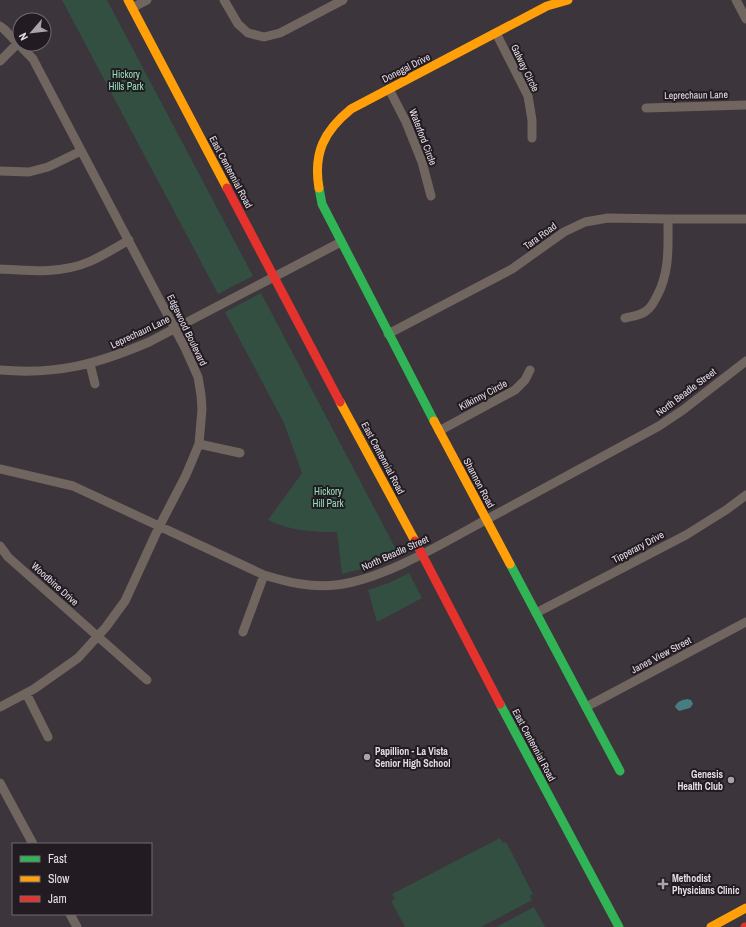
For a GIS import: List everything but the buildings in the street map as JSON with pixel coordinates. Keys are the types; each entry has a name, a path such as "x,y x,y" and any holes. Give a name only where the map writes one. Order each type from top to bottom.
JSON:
{"street":[{"path":"130,4 147,0"},
{"path":"224,0 238,24 248,33 264,37 280,33 343,0"},
{"name":"Donegal Drive","path":"322,204 317,187 316,168 319,150 325,136 334,123 352,109 389,89 548,6 568,0"},
{"path":"736,0 746,20"},
{"name":"East Centennial Road","path":"130,4 273,277 422,554 518,739 619,927"},
{"name":"Edgewood Boulevard","path":"0,26 12,37"},
{"name":"Galway Circle","path":"496,33 528,96 532,120 532,138"},
{"path":"0,61 12,49"},
{"name":"Edgewood Boulevard","path":"0,707 26,693 78,658 98,636 125,601 159,527 186,475 199,444 202,409 199,383 192,361 176,328 81,151 54,97 33,59 26,52"},
{"name":"Waterford Circle","path":"389,89 406,122 419,155 431,196"},
{"name":"Leprechaun Lane","path":"646,108 746,105"},
{"path":"0,171 29,172 48,167 81,151"},
{"name":"Shannon Road","path":"322,204 388,334 620,771"},
{"name":"Tara Road","path":"388,334 512,269 564,232 585,222 608,218 668,220 746,219"},
{"path":"625,318 647,311 662,288 668,262 668,220"},
{"path":"0,269 41,272 67,268 90,262 129,240"},
{"name":"Leprechaun Lane","path":"0,370 44,370 70,368 90,364 119,355 149,342 341,242"},
{"name":"North Beadle Street","path":"0,469 7,469 73,486 264,575 287,582 336,585 365,579 422,554 659,426 684,410 746,361"},
{"path":"90,364 95,384"},
{"name":"Kilkinny Circle","path":"439,431 515,390 525,380 530,370"},
{"path":"199,444 240,453"},
{"name":"Tipperary Drive","path":"536,613 686,535 726,510 746,495"},
{"name":"Woodbine Drive","path":"0,546 8,557 147,680"},
{"path":"243,632 264,575"},
{"name":"Janes View Street","path":"586,707 746,622"},
{"path":"26,693 48,737"},
{"path":"0,783 31,843"},
{"path":"711,927 746,908"},
{"path":"71,915 77,927"}],"green space":[{"name":"Hickory Hills Park","path":"62,0 107,0 253,276 218,294"},
{"name":"Hickory Hill Park","path":"261,293 399,555 372,566 342,574 337,532 319,532 293,529 268,520 302,473 284,423 225,312"},
{"path":"409,573 422,598 377,622 368,590 389,583"},
{"path":"500,838 503,843 506,842 533,894 530,896 532,900 481,927 405,927 391,901 395,899 392,894"},
{"path":"534,907 545,927 496,927"}],"water":[{"path":"687,699 691,700 693,704 690,708 679,711 675,707 678,702"}],"traffic: fast":[{"path":"319,188 322,204 434,421"},
{"path":"510,564 620,771"},
{"path":"500,704 619,927"}],"traffic: slow":[{"path":"128,0 227,188"},
{"path":"319,188 319,153 327,134 351,109 547,6 568,0"},
{"path":"340,402 415,541"},
{"path":"434,421 510,564"},
{"path":"711,927 746,908"}],"traffic: jam":[{"path":"227,188 340,402"},
{"path":"415,541 500,704"}],"place":[{"name":"Papillion - La Vista Senior High School","path":"367,757"},
{"name":"Genesis Health Club","path":"731,780"},
{"name":"Methodist Physicians Clinic","path":"663,884"}]}
